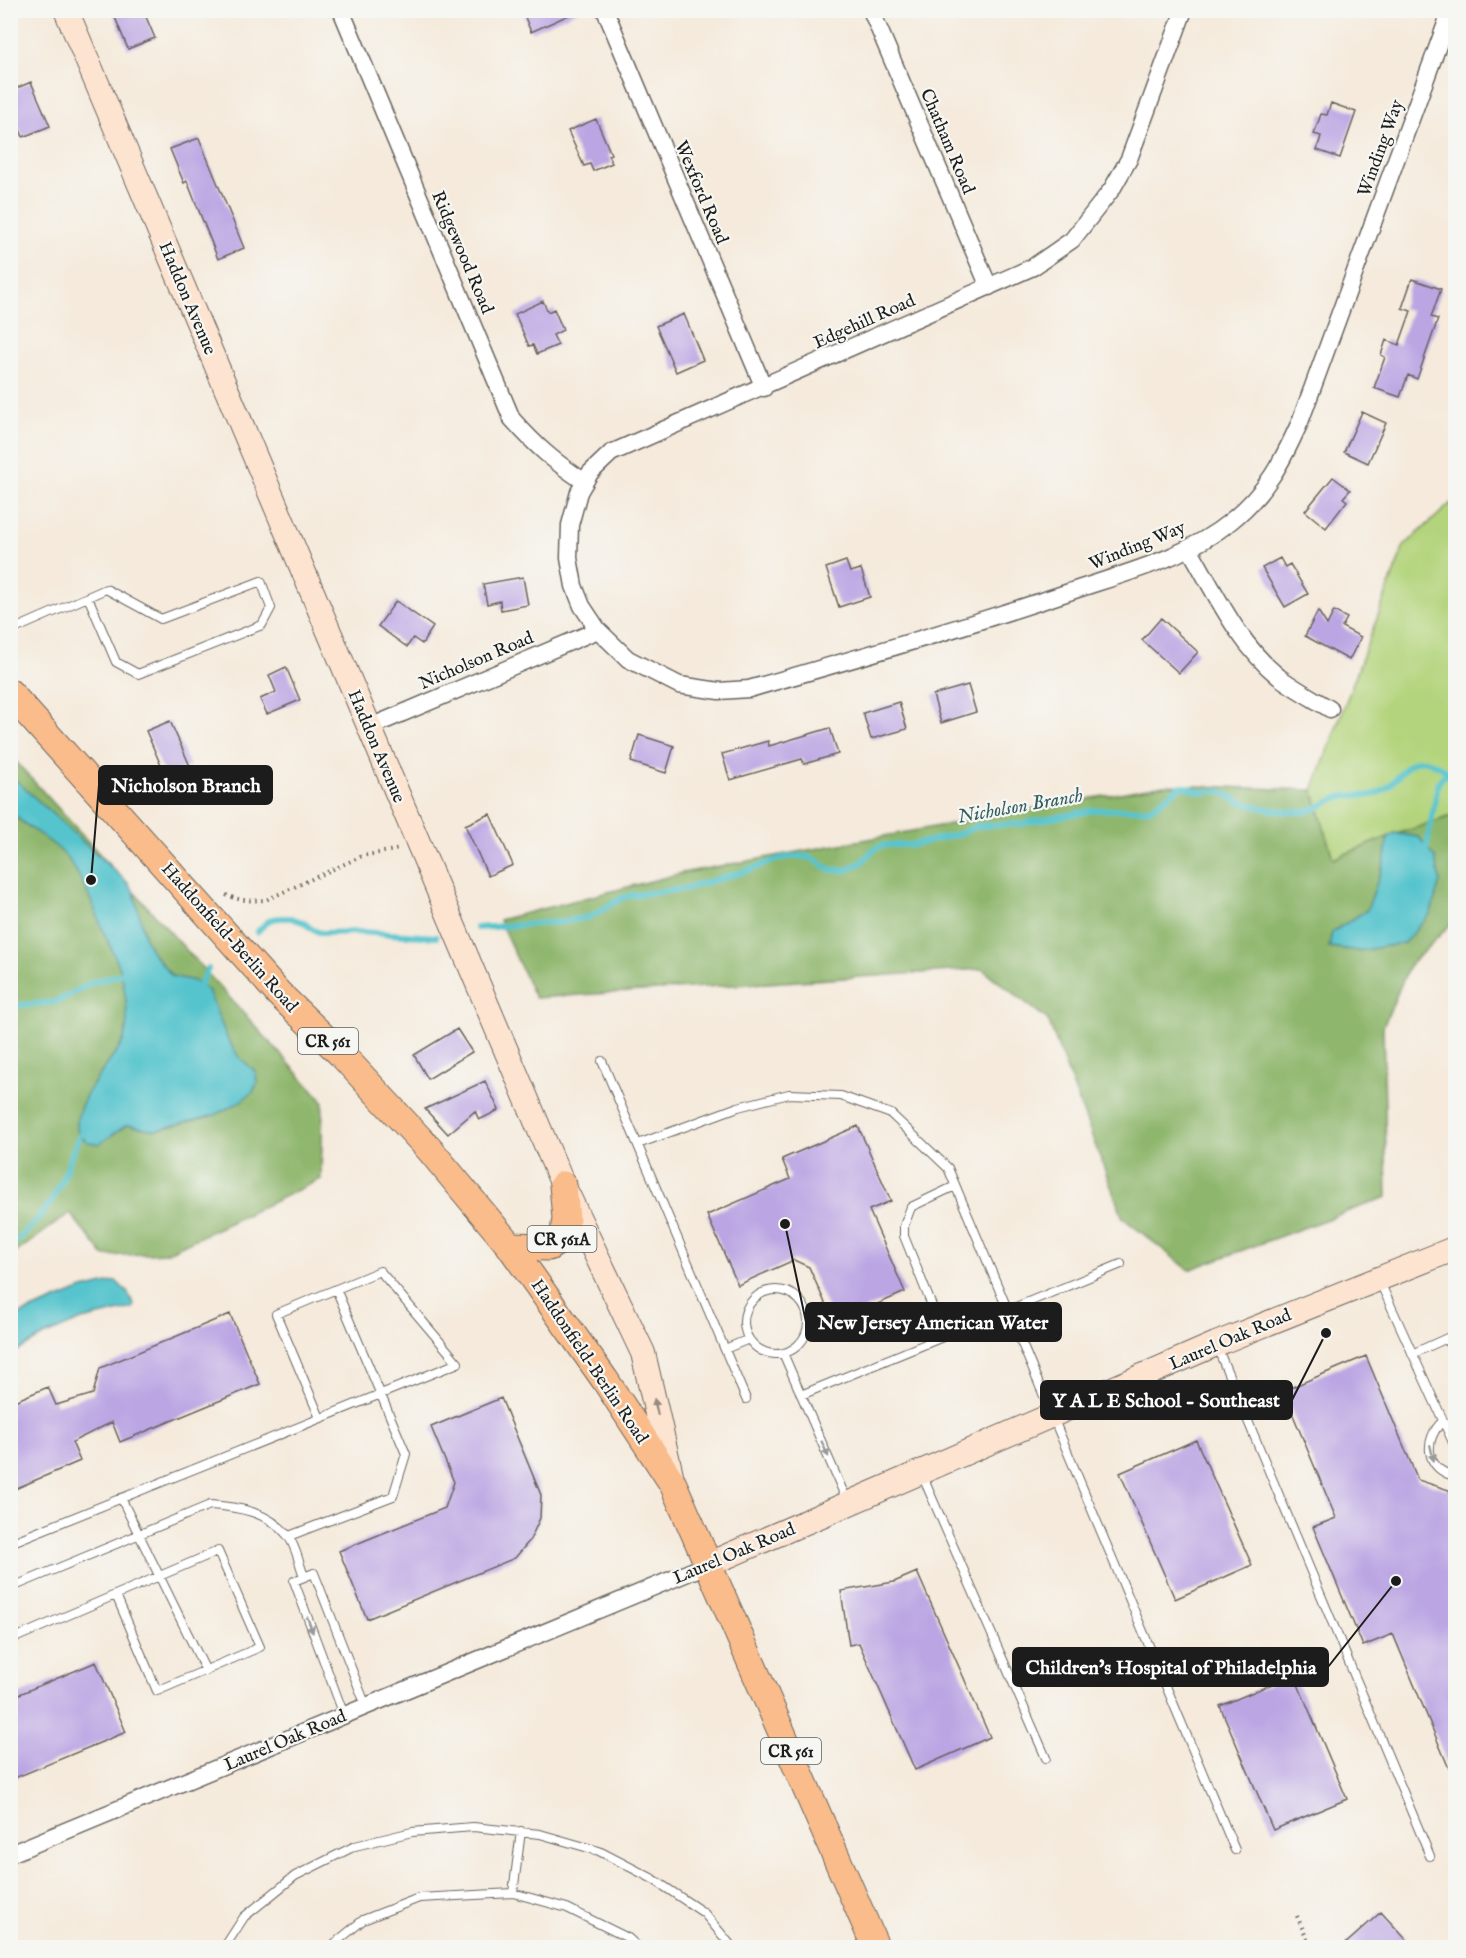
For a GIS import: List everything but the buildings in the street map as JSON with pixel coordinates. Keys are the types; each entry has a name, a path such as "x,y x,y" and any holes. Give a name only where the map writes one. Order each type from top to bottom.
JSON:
{"main road":[{"name":"Haddonfield-Berlin Road","path":"10,693 279,994 341,1054 430,1150 510,1246 605,1380 673,1484 876,1947"},
{"name":"CR 561A","path":"510,1246 549,1247 563,1238 566,1219 562,1185"}],"street":[{"name":"Haddon Avenue","path":"66,10 562,1185 644,1353 673,1484"},
{"name":"Ridgewood Road","path":"341,10 512,419 557,465 585,482"},
{"name":"Wexford Road","path":"605,10 764,388"},
{"name":"Chatham Road","path":"871,10 989,287"},
{"name":"Edgehill Road","path":"598,630 582,606 574,586 569,558 570,525 579,492 590,473 611,453 764,388 1033,267 1072,240 1112,189 1129,159 1184,10"},
{"name":"Winding Way","path":"598,630 628,659 680,686 719,691 749,689 958,628 1131,571 1189,548 1231,521 1271,480 1284,459 1300,422 1450,10"},
{"path":"1189,548 1224,609 1253,653 1280,678 1330,709"},
{"name":"Nicholson Road","path":"370,727 598,630"},
{"name":"Laurel Oak Road","path":"10,1854 709,1564 1216,1344 1455,1248"}],"lane":[{"path":"10,631 106,589 161,619 261,581 271,608 262,625 138,674 116,662 88,597"},
{"path":"602,1061 746,1399"},
{"path":"638,1144 738,1107 789,1094 841,1096 891,1114 948,1168 1235,1850"},
{"path":"944,1336 904,1236 904,1226 911,1207 955,1186"},
{"path":"801,1395 1121,1263"},
{"path":"10,1543 458,1363 380,1271 276,1314 320,1418"},
{"path":"1378,1279 1455,1446"},
{"path":"289,1536 393,1496 406,1454 336,1289"},
{"path":"784,1291 800,1301 808,1318 805,1336 792,1350 783,1353 773,1354 764,1351 749,1339 744,1321 750,1303 765,1292 784,1291"},
{"path":"1412,1354 1451,1336 1455,1358"},
{"path":"725,1349 749,1339"},
{"path":"1216,1344 1430,1856"},
{"path":"783,1353 849,1503"},
{"path":"1443,1421 1431,1436 1430,1455 1441,1470 1455,1476"},
{"path":"921,1472 1046,1758"},
{"path":"121,1498 206,1671"},
{"path":"10,1588 210,1504 239,1507 266,1518 289,1536 304,1576"},
{"path":"10,1640 218,1551 260,1647 157,1692 116,1595"},
{"path":"344,1715 294,1581 304,1576 314,1573 366,1706"},
{"path":"224,1947 244,1917 295,1876 355,1846 412,1832 473,1827 540,1834 599,1851 653,1880 704,1913 733,1947"},
{"path":"513,1893 521,1831"},
{"path":"329,1947 363,1920 419,1898 513,1893 567,1908 627,1938 639,1947"}],"path":[{"path":"226,895 249,902 266,900 362,856 395,851 404,847"},
{"path":"1297,1916 1311,1947"}],"green space":[{"path":"1451,503 1456,508 1455,815 1388,837 1333,859 1313,790 1404,546"},
{"path":"10,755 323,1101 321,1179 166,1253 104,1256 70,1213 11,1256"},
{"path":"1164,785 1313,790 1333,859 1388,837 1455,815 1455,920 1409,966 1383,1027 1387,1197 1189,1270 1123,1218 1048,1020 982,969 535,998 499,920 682,873"}],"water":[{"path":"10,775 127,882 134,892 145,938 152,952 172,976 194,981 208,990 228,1040 238,1056 256,1072 257,1083 253,1092 238,1103 215,1115 156,1130 127,1125 99,1144 87,1142 78,1133 77,1122 84,1099 121,1045 124,1037 127,1008 124,987 120,969 92,904 71,863 58,848 11,812"},
{"path":"1394,833 1419,837 1435,858 1440,881 1431,913 1404,943 1359,951 1329,947 1332,932 1367,910 1384,863 1388,837"},
{"path":"116,1281 127,1292 134,1304 133,1308 82,1320 43,1336 11,1355 11,1318 83,1289"}],"waterway":[{"name":"Nicholson Branch","path":"477,928 562,922 590,917 622,898 684,889 782,858 810,857 831,870 847,870 862,862 874,849 884,845 912,845 959,834 978,826 1020,824 1095,810 1150,809 1181,786 1203,792 1222,792 1238,801 1261,807 1287,812 1302,812 1344,796 1372,795 1392,783 1413,762 1422,761 1434,764 1449,773"},
{"path":"1425,855 1438,784 1442,777 1456,771"},
{"name":"Nicholson Branch","path":"257,932 272,919 291,918 322,933 360,932 436,937"},
{"name":"Nicholson Branch","path":"197,990 208,969"},
{"path":"10,1006 56,1002 91,983 128,972"},
{"path":"10,1247 51,1201 83,1131"}],"place":[{"name":"Nicholson Branch","path":"91,880"},
{"name":"New Jersey American Water","path":"785,1224"},
{"name":"Y A L E School - Southeast","path":"1326,1333"},
{"name":"Children's Hospital of Philadelphia","path":"1396,1581"}]}
